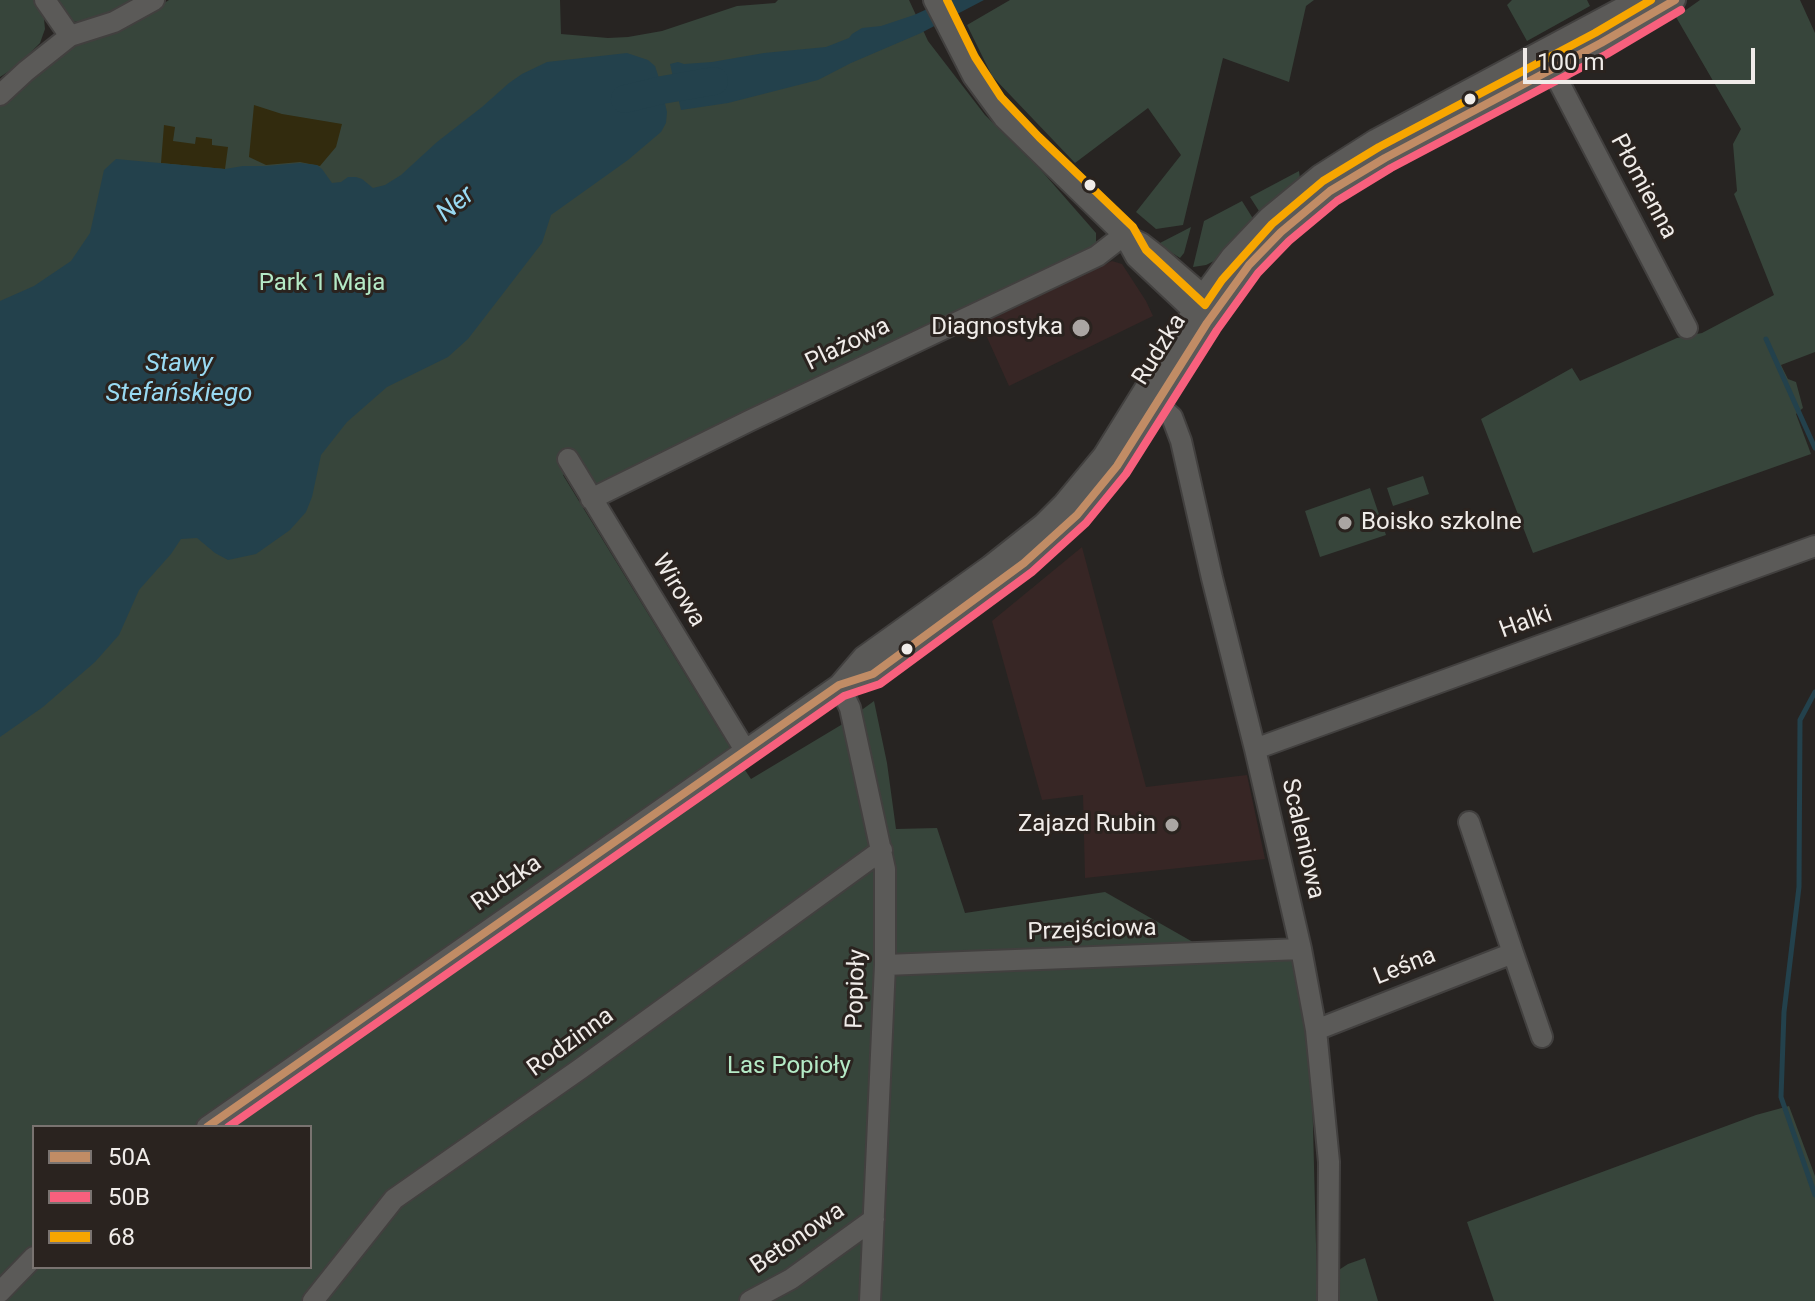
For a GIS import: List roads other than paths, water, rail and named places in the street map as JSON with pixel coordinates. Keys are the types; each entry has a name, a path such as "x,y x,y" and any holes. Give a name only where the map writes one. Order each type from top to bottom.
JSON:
{"street":[{"path":"45,0 70,36"},
{"path":"0,95 70,36 114,22 154,0"},
{"path":"934,0 973,76 1004,118 1124,235 1136,257 1205,309"},
{"name":"Rudzka","path":"839,685 873,674 995,585 1077,515 1107,479 1157,404 1231,257 1269,217 1320,175 1375,140 1637,0"},
{"name":"Rudzka","path":"210,1125 839,685 863,657 1015,547 1064,503 1084,480 1205,309 1293,222 1330,191 1675,0"},
{"name":"Płomienna","path":"1552,69 1687,328"},
{"name":"Plażowa","path":"591,499 1097,256 1124,235"},
{"name":"Scaleniowa","path":"1157,404 1178,428 1301,949 1316,1030 1329,1162 1328,1301"},
{"name":"Wirowa","path":"568,459 745,750"},
{"name":"Halki","path":"1255,749 1815,546"},
{"name":"Popioły","path":"839,685 850,708 885,869 885,965 870,1301"},
{"path":"1469,822 1542,1037"},
{"name":"Rodzinna","path":"313,1301 394,1199 580,1069 882,850"},
{"name":"Przejściowa","path":"885,965 1301,949"},
{"name":"Leśna","path":"1316,1030 1513,953"},
{"name":"Betonowa","path":"750,1301 791,1279 874,1219"},
{"path":"0,1292 32,1259"}],"water":[{"path":"947,0 984,0 818,80 728,103 681,110 670,64 712,62 826,47 849,38 862,28 881,26"},
{"name":"Stawy Stefańskiego","path":"627,53 648,60 655,66 667,112 661,132 628,160 551,215 542,243 468,339 448,357 387,387 347,422 321,455 306,512 290,530 256,554 228,560 197,538 181,539 139,590 119,635 95,662 43,707 0,737 0,301 34,286 71,261 90,233 104,170 116,159 225,169 300,163 317,165 332,183 356,177 373,188 401,175 522,74 547,62"}],"waterway":[{"name":"Ner","path":"625,99 714,81"},
{"path":"1766,339 1815,448"},
{"path":"1815,692 1800,720 1799,887 1784,1012 1781,1097 1815,1195"}],"place":[{"name":"Diagnostyka","path":"1081,328"},
{"name":"Boisko szkolne","path":"1345,523"},
{"name":"Zajazd Rubin","path":"1172,825"}],"park label":[{"name":"Park 1 Maja","path":"322,284"},
{"name":"Las Popioły","path":"789,1067"}]}
